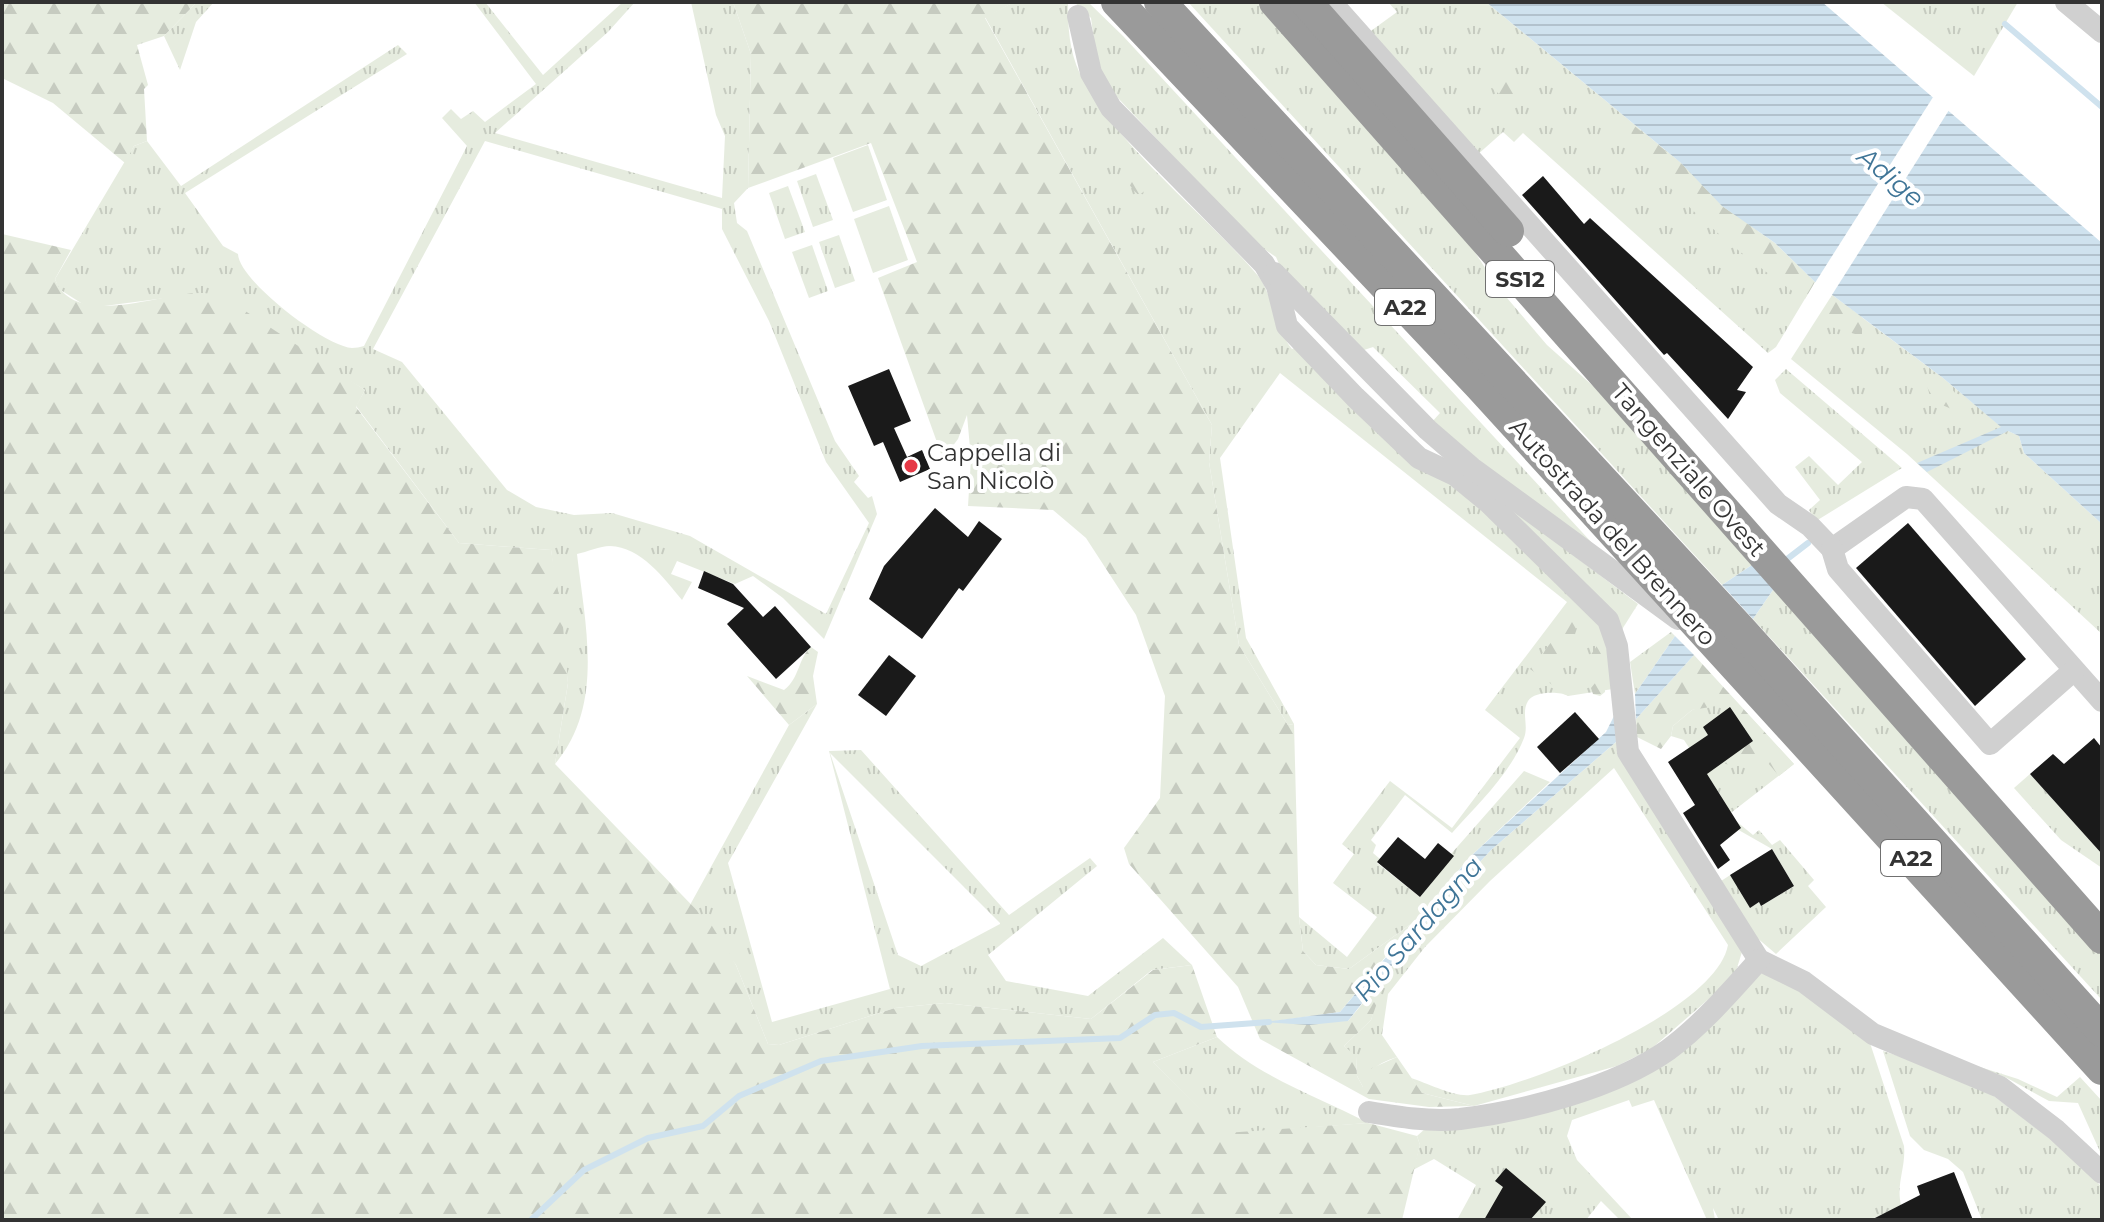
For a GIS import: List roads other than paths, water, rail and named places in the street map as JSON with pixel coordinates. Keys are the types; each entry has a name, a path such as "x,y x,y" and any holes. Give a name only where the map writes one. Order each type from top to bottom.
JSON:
{"highway":[{"name":"Autostrada del Brennero","path":"1117,2 1694,611 1730,639 2102,1031"},
{"name":"Autostrada del Brennero","path":"1160,2 1694,611"},
{"name":"Tangenziale Ovest","path":"1275,2 1782,561 2102,906"},
{"name":"Tangenziale Ovest","path":"1306,2 2102,938"},
{"name":"Autostrada del Brennero","path":"1730,639 2102,1069"}],"street":[{"path":"1331,2 1778,504 1810,526 1832,549 1838,569 1990,744 2073,671"},
{"path":"2066,2 2102,32"},
{"path":"1078,16 1091,73 1111,108 1428,430 1472,468"},
{"path":"1264,264 1279,293 1287,326 1419,458 1455,475 1476,492 1608,620 1617,646 1628,752 1759,960 1804,982 1873,1034 2000,1087 2056,1130 2102,1173"},
{"path":"1279,293 1424,435 1694,611"},
{"path":"1832,549 1903,499 1915,495 1923,499 2102,701"},
{"path":"1369,1112 1415,1120 1461,1119 1591,1088 1668,1050 1696,1026 1759,960"}],"water":[{"name":"Adige","path":"1486,2 1822,2 2102,243 2102,524 2024,453 2019,436 2008,431 1927,472 1917,463 2001,427 1943,378 1815,282 1775,243 1722,206 1681,163"},
{"path":"1755,563 1775,587 1753,619 1722,585"},
{"path":"1675,636 1694,655 1636,719 1635,694"},
{"path":"1615,714 1616,742 1491,850 1439,906 1348,1021 1309,1025 1264,1022 1340,1012 1471,856 1606,732"}],"waterway":[{"path":"2005,24 2102,107"},
{"name":"Rio Sardagna","path":"1782,563 1808,543"},
{"name":"Rio Sardagna","path":"531,1220 584,1170 648,1138 703,1126 739,1096 821,1061 922,1046 1120,1038 1155,1015 1174,1013 1201,1027 1269,1022"}],"place":[{"name":"Cappella di San Nicolò","path":"911,466"}]}
